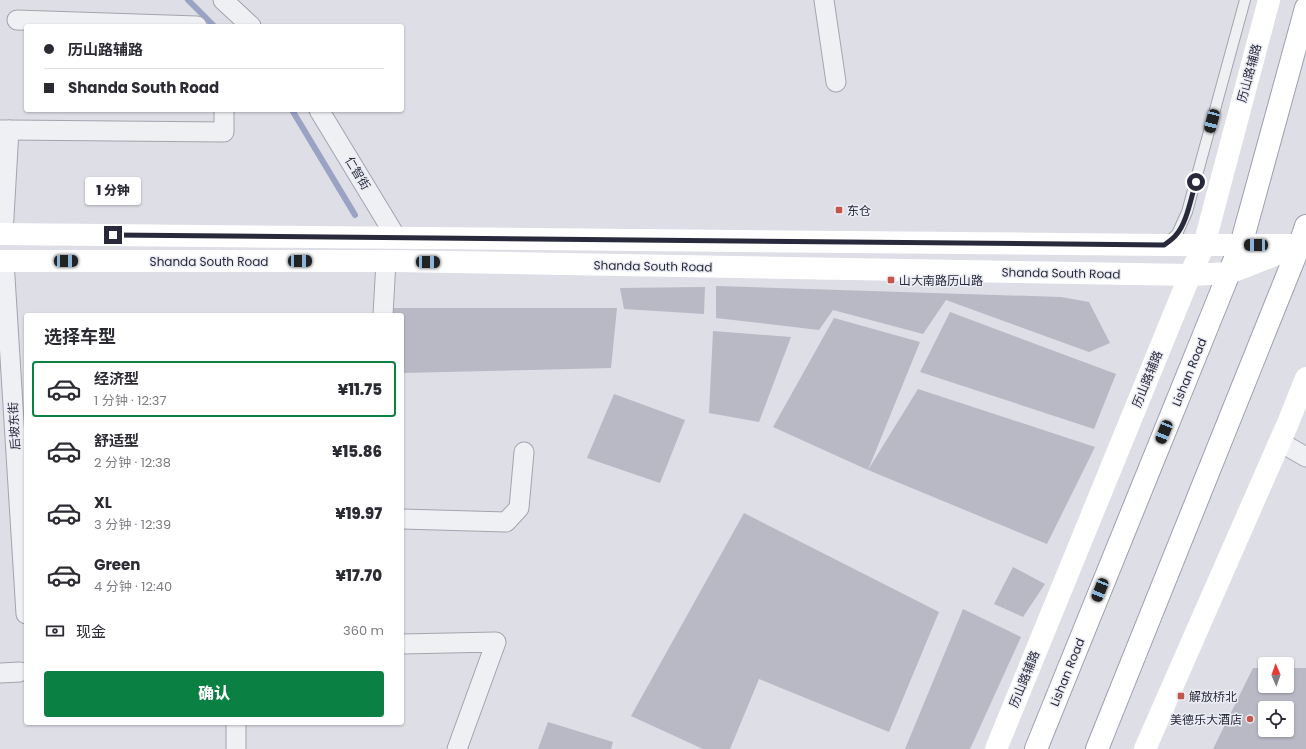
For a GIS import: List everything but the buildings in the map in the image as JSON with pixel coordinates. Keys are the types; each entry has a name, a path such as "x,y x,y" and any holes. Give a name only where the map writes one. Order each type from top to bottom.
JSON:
{"main road":[{"name":"历山路辅路","path":"996,749 1190,275 1204,245 1268,0"},
{"path":"1292,0 1299,34"},
{"name":"Lishan Road","path":"1036,749 1228,273 1241,245 1306,8"},
{"name":"Shanda South Road","path":"2,234 1164,245 1241,245 1304,238"},
{"name":"Shanda South Road","path":"2,261 386,261 1190,275 1228,273 1304,238"},
{"path":"1097,749 1304,238"},
{"path":"1145,749 1280,442 1306,378"}],"street":[{"path":"223,0 249,24"},
{"path":"824,0 836,82"},
{"path":"17,20 136,24"},
{"path":"2,234 4,130 224,132 224,112"},
{"name":"仁智街","path":"320,112 396,237"},
{"name":"后坡东街","path":"2,261 8,471 24,598"},
{"path":"383,313 386,261"},
{"path":"1280,442 1306,457"},
{"path":"404,519 506,522 519,508 524,452"},
{"path":"404,644 496,642 457,749"},
{"path":"0,673 20,672"},
{"path":"236,725 236,749"}],"lane":[{"name":"历山路辅路","path":"1164,245 1177,234 1187,212 1245,0"}],"waterway":[{"path":"188,0 212,24"},
{"path":"293,112 355,215"}],"place":[{"name":"东仓","path":"839,210"},
{"name":"山大南路历山路","path":"891,280"},
{"name":"解放桥北","path":"1181,696"},
{"name":"美德乐大酒店","path":"1250,719"}],"route":[{"path":"113,235 1164,245 1177,234 1187,212 1196,182"}]}
